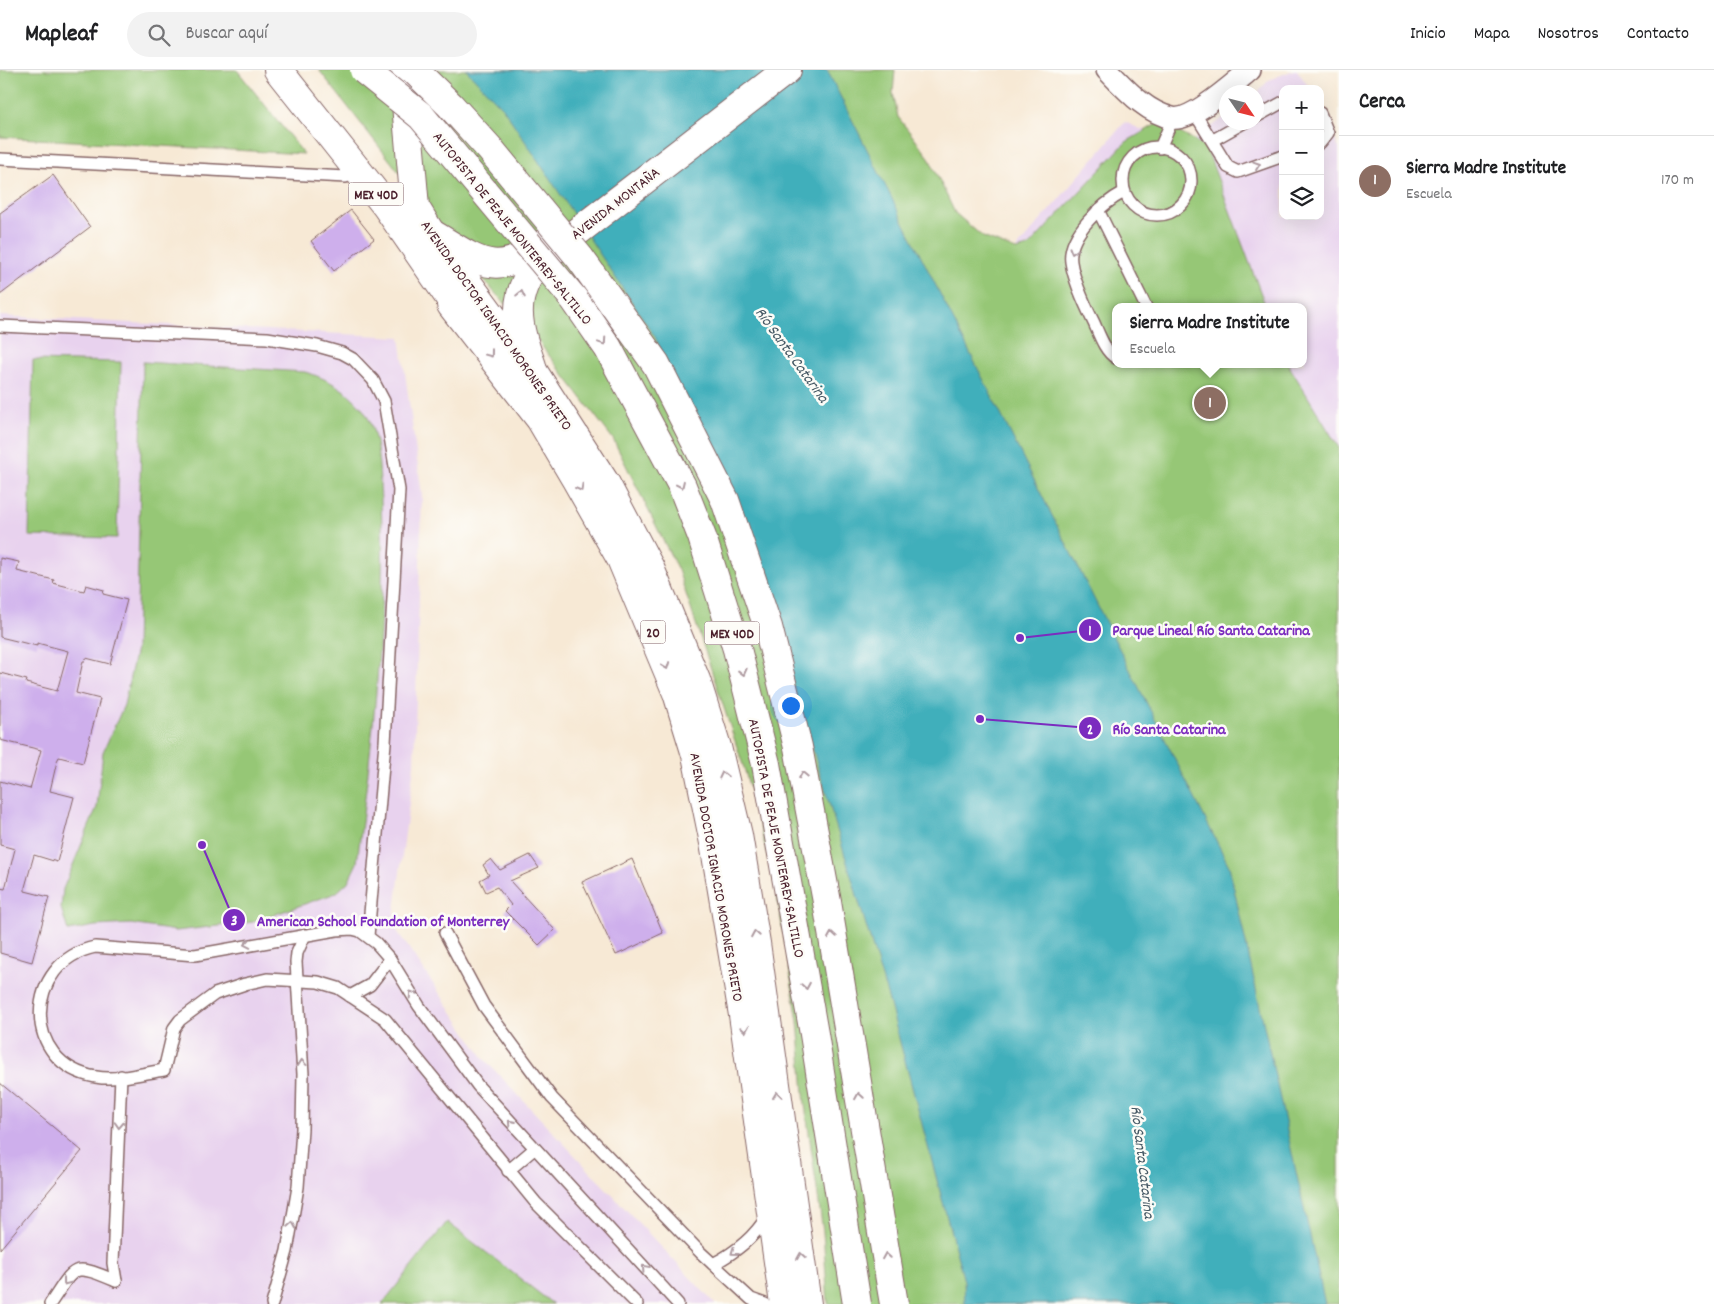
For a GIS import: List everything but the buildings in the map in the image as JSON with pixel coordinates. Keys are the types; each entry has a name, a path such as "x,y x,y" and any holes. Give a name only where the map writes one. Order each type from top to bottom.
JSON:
{"main road":[{"name":"AVENIDA DOCTOR IGNACIO MORONES PRIETO","path":"262,70 346,177 466,323 540,419 621,559 677,693 696,755 714,843 772,1208 784,1304"},
{"name":"MEX 40D","path":"278,70 386,206 466,323"},
{"name":"AUTOPISTA DE PEAJE MONTERREY-SALTILLO","path":"364,70 421,116 574,299 608,348 682,486 702,537 737,649 766,764 814,1034 857,1304"},
{"name":"AVENIDA DOCTOR IGNACIO MORONES PRIETO","path":"403,70 415,206 431,233 536,374 606,484 650,568 696,680 717,746 738,836 756,943 807,1304"},
{"name":"AUTOPISTA DE PEAJE MONTERREY-SALTILLO","path":"414,70 450,105 518,180 585,264 656,364 725,500 768,627 798,747 827,902 894,1304"},
{"name":"AVENIDA MONTAÑA","path":"536,374 518,322 524,283 534,258 766,70"},
{"name":"AVENIDA MONTAÑA","path":"431,233 474,259 487,263 507,264 534,258 787,70"}],"street":[{"path":"1106,70 1137,99 1156,112 1173,118 1194,112 1238,74"}],"lane":[{"path":"1264,112 1279,104"},
{"path":"1194,112 1228,167 1238,172 1279,157"},
{"path":"1160,148 1173,118"},
{"path":"1324,124 1328,134 1324,138"},
{"path":"1213,140 1231,130"},
{"path":"1150,148 1160,148 1169,149 1184,161 1190,179 1186,198 1172,211 1153,215 1136,208 1124,192 1124,173 1133,156 1150,148"},
{"path":"0,159 346,177"},
{"path":"1112,354 1105,346 1086,309 1071,260 1080,232 1098,210 1112,198 1124,192"},
{"path":"1098,210 1144,303"},
{"path":"0,326 267,338 317,346 342,353 353,359 373,380 384,402 399,490 385,743 368,936"},
{"path":"638,1304 536,1203 385,1019 338,988 318,982 267,979 215,994 180,1020 174,1028 164,1070 98,1078 74,1069 57,1058 44,1038 41,1026 46,986 54,972 68,958 81,950 95,947 195,955 305,935 352,929 368,936 390,958 420,1006 478,1086 678,1304"},
{"path":"445,933 484,1006 552,1098 713,1264 751,1299 765,1304"},
{"path":"272,1304 287,1251 298,1187 303,1074 296,981 297,954 305,935"},
{"path":"350,996 370,986 390,958"},
{"path":"50,1304 69,1276 76,1270 88,1269 116,1281 113,1262 121,1076"},
{"path":"508,1171 534,1149"},
{"path":"713,1264 733,1254 746,1242 759,1229 772,1208"}],"shaded area":[{"path":"1297,70 1307,85 1279,85 1279,220 1324,220 1324,114 1339,149 1339,823 1012,254 1125,122 1140,129 1194,140 1219,121 1219,130 1264,130 1264,85 1269,80"},
{"path":"0,316 400,337 422,495 414,765 393,925 485,1060 715,1304 0,1304"}],"green space":[{"path":"0,70 237,70 304,154 0,137"},
{"path":"319,70 895,70 893,93 898,117 928,156 955,213 983,237 1016,250 1028,247 1126,142 1160,122 1206,147 1264,303 1112,303 1112,368 1290,368 1339,448 1339,1304 828,1304 823,1232 805,1105 798,1021 775,884 745,771 678,570 613,439 524,323 494,292"},
{"path":"33,360 121,362 117,538 29,536"},
{"path":"143,362 305,372 323,378 347,393 360,406 371,423 379,467 382,591 373,727 357,863 348,882 336,893 253,922 176,931 131,924 95,926 68,931 61,908 63,889 97,807 103,752 124,705 136,649"},
{"path":"447,1222 553,1304 382,1304"}],"water":[{"name":"Río Santa Catarina","path":"466,70 827,70 1229,866 1325,1304 965,1304 964,1281 889,1001 759,572 655,337 503,108"}],"place":[{"name":"Sierra Madre Institute","path":"1210,403"},
{"name":"Parque Lineal Río Santa Catarina","path":"1020,638"},
{"name":"Río Santa Catarina","path":"980,719"},
{"name":"American School Foundation of Monterrey","path":"202,845"}]}
